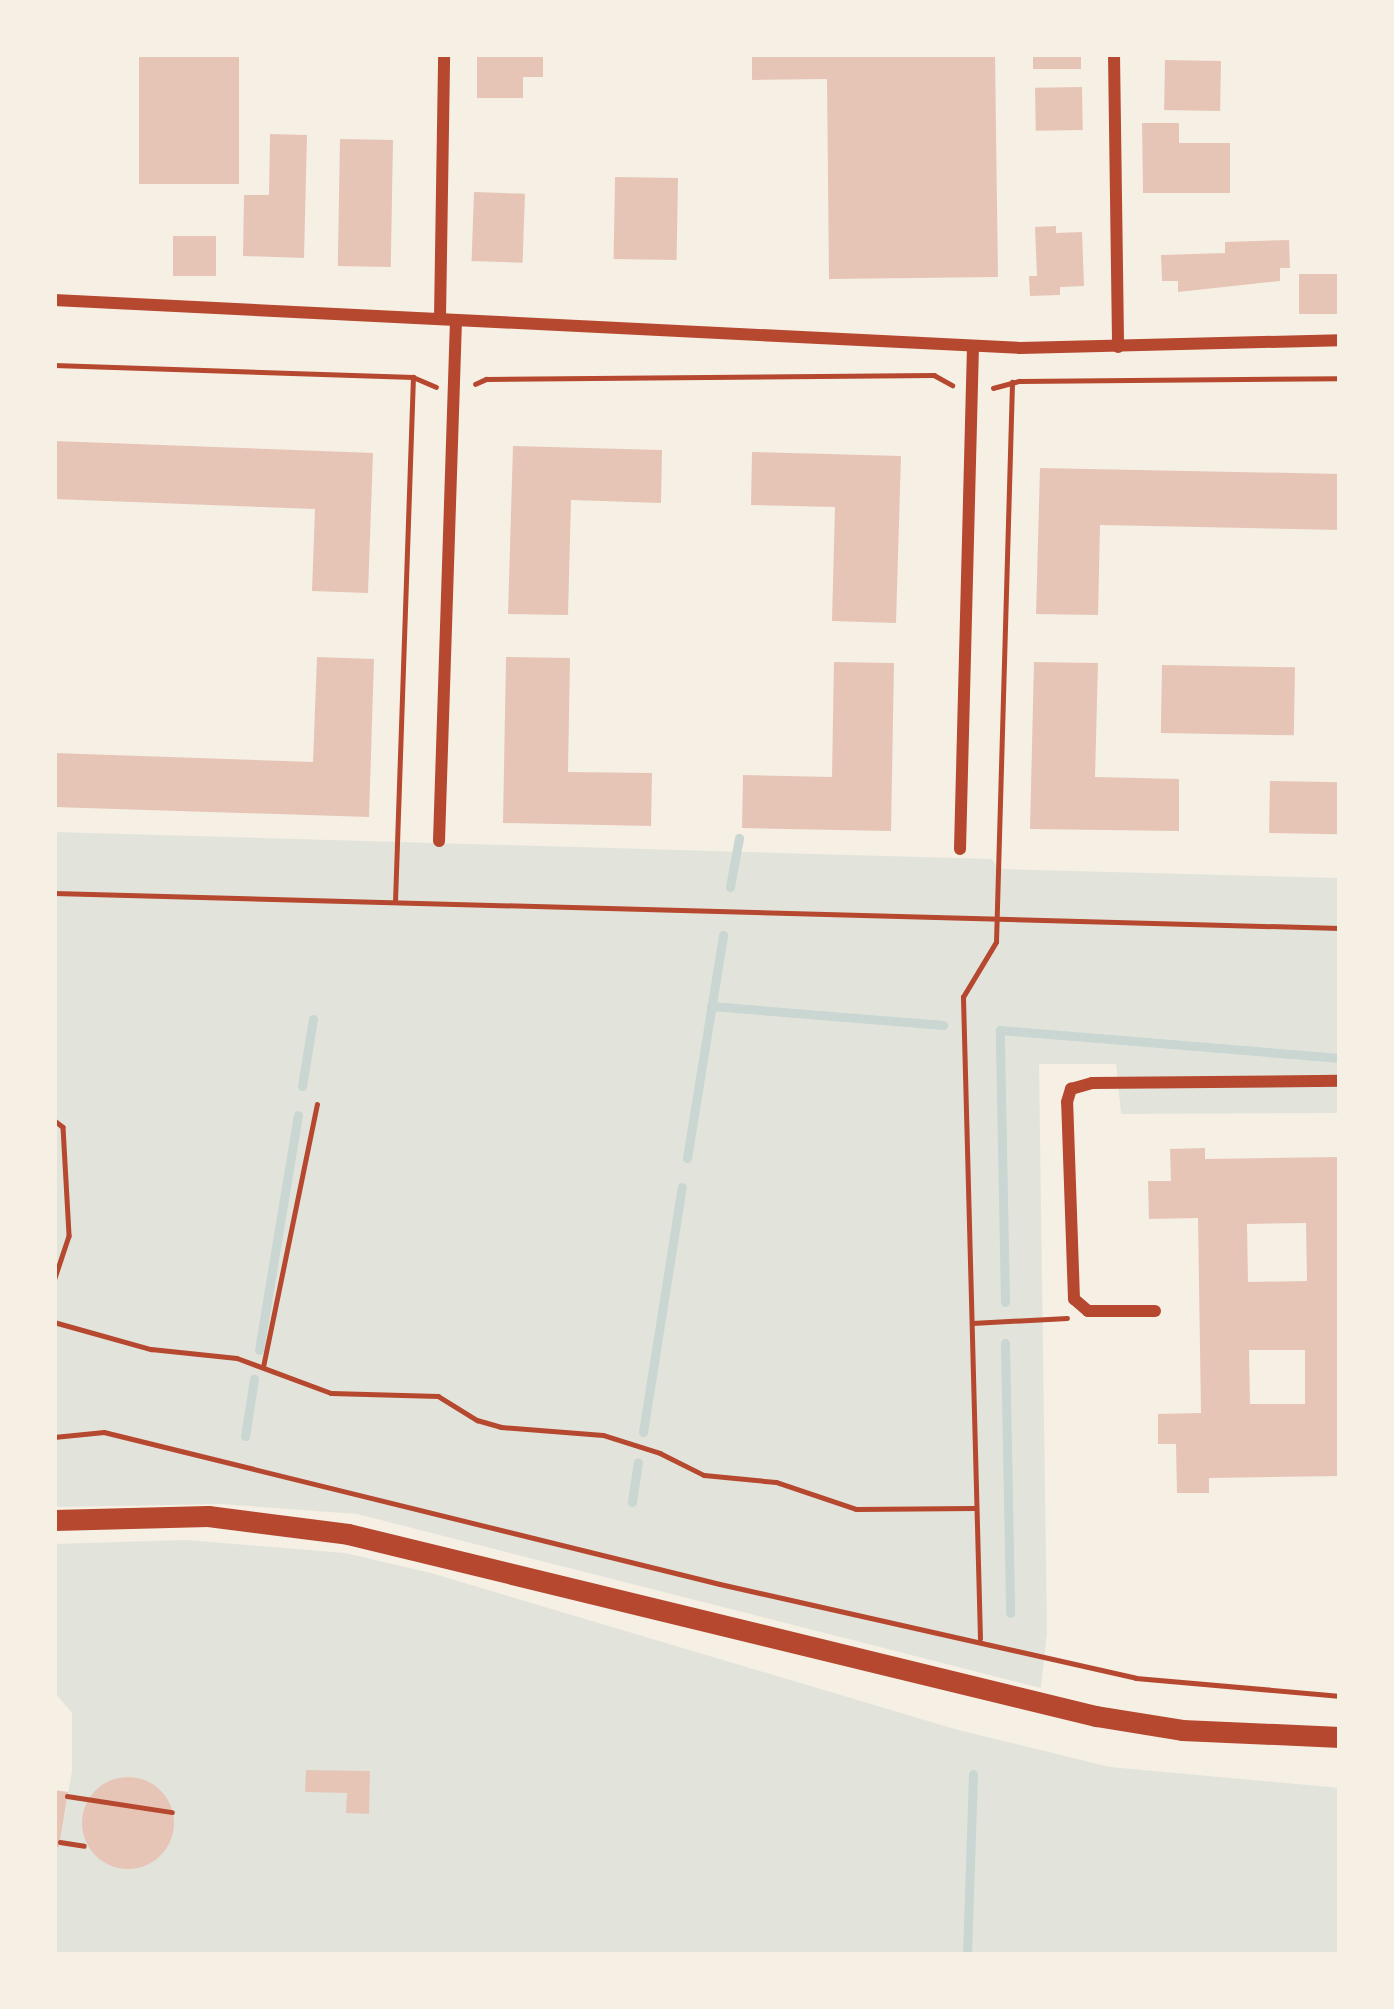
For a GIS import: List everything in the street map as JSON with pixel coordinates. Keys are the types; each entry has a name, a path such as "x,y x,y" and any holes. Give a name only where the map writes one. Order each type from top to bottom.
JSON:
{"street":[{"path":"440,319 444,54"},
{"path":"1114,54 1118,347"},
{"path":"54,300 974,346 1340,340"},
{"path":"439,841 456,320"},
{"path":"960,850 974,346"},
{"path":"1155,1311 1088,1311 1077,1304 1066,1102 1071,1089 1106,1082 1340,1081"},
{"path":"54,1520 208,1516 348,1534 1096,1715 1182,1730 1340,1737"}],"path":[{"path":"54,365 413,377 453,391 485,379 934,375 957,388 973,388 1012,382 1340,378"},
{"path":"395,902 413,377"},
{"path":"980,1639 963,997 996,942 1012,382"},
{"path":"54,892 1340,928"},
{"path":"263,1366 317,1104"},
{"path":"54,1120 63,1127 69,1236 54,1281"},
{"path":"972,1323 1065,1321 1077,1304"},
{"path":"54,1322 151,1349 212,1353 263,1366 331,1393 438,1396 477,1420 501,1427 584,1431 660,1453 704,1475 776,1482 856,1509 976,1508"},
{"path":"54,1437 104,1432 721,1584 1136,1678 1340,1696"},
{"path":"67,1796 172,1812"},
{"path":"60,1842 84,1846"}],"shaded area":[{"path":"54,832 992,859 998,869 1340,878 1340,1113 1121,1114 1116,1064 1039,1064 1047,1632 1041,1688 357,1514 221,1504 54,1507"},
{"path":"186,1540 345,1553 431,1573 958,1730 1110,1767 1340,1788 1340,1955 54,1955 54,1847 59,1847 72,1771 72,1713 54,1692 54,1544"}],"building":[{"path":"139,54 239,54 239,184 139,184"},
{"path":"477,54 543,54 543,77 523,77 523,98 477,98"},
{"path":"752,54 995,54 998,277 829,279 827,79 752,80"},
{"path":"1033,54 1081,54 1081,69 1033,69"},
{"path":"1165,60 1221,61 1220,111 1164,110"},
{"path":"1082,87 1083,130 1036,131 1035,88"},
{"path":"1142,123 1179,123 1179,143 1230,143 1230,193 1143,193"},
{"path":"270,134 307,135 304,258 243,256 244,195 269,195"},
{"path":"340,139 393,140 391,267 338,266"},
{"path":"615,177 678,178 677,260 614,259"},
{"path":"474,192 525,194 523,263 472,261"},
{"path":"1056,226 1056,233 1082,232 1084,286 1060,287 1060,295 1030,296 1029,276 1037,276 1035,227"},
{"path":"173,236 216,236 216,276 173,276"},
{"path":"1289,240 1290,268 1280,268 1280,281 1178,292 1178,281 1162,281 1161,255 1225,253 1225,242"},
{"path":"1299,274 1340,274 1340,314 1299,314"},
{"path":"54,441 373,453 368,593 312,591 315,509 54,499"},
{"path":"513,446 662,450 661,503 571,500 568,615 508,614"},
{"path":"752,452 901,456 896,623 832,621 835,507 751,505"},
{"path":"1040,468 1340,474 1340,530 1100,525 1098,615 1036,614"},
{"path":"317,657 374,659 369,817 54,807 54,753 313,762"},
{"path":"506,657 570,658 568,772 652,773 651,826 503,823"},
{"path":"834,662 894,663 891,831 742,828 743,775 832,777"},
{"path":"1034,662 1098,663 1095,777 1179,779 1179,831 1030,829"},
{"path":"1162,665 1295,667 1294,735 1161,733"},
{"path":"1270,781 1340,782 1339,834 1269,833"},
{"path":"1205,1148 1205,1159 1340,1157 1340,1476 1209,1478 1209,1493 1177,1493 1176,1444 1158,1444 1158,1414 1201,1413 1198,1218 1149,1219 1148,1181 1171,1181 1170,1149","holes":["1306,1223 1307,1281 1248,1282 1247,1224","1249,1350 1305,1350 1305,1404 1250,1404"]},
{"path":"306,1770 370,1771 369,1814 346,1813 347,1793 305,1792"},
{"path":"128,1777 160,1791 174,1823 160,1855 128,1869 96,1855 82,1823 96,1791"},
{"path":"54,1790 68,1792 59,1847 54,1847"}],"waterway":[{"path":"730,887 739,838"},
{"path":"687,1158 723,935"},
{"path":"711,1006 943,1025"},
{"path":"302,1086 313,1019"},
{"path":"1005,1302 1000,1030 1340,1058"},
{"path":"259,1350 298,1115"},
{"path":"643,1432 682,1187"},
{"path":"1005,1343 1010,1613"},
{"path":"245,1436 254,1379"},
{"path":"632,1502 638,1462"},
{"path":"967,1955 973,1774"}]}
